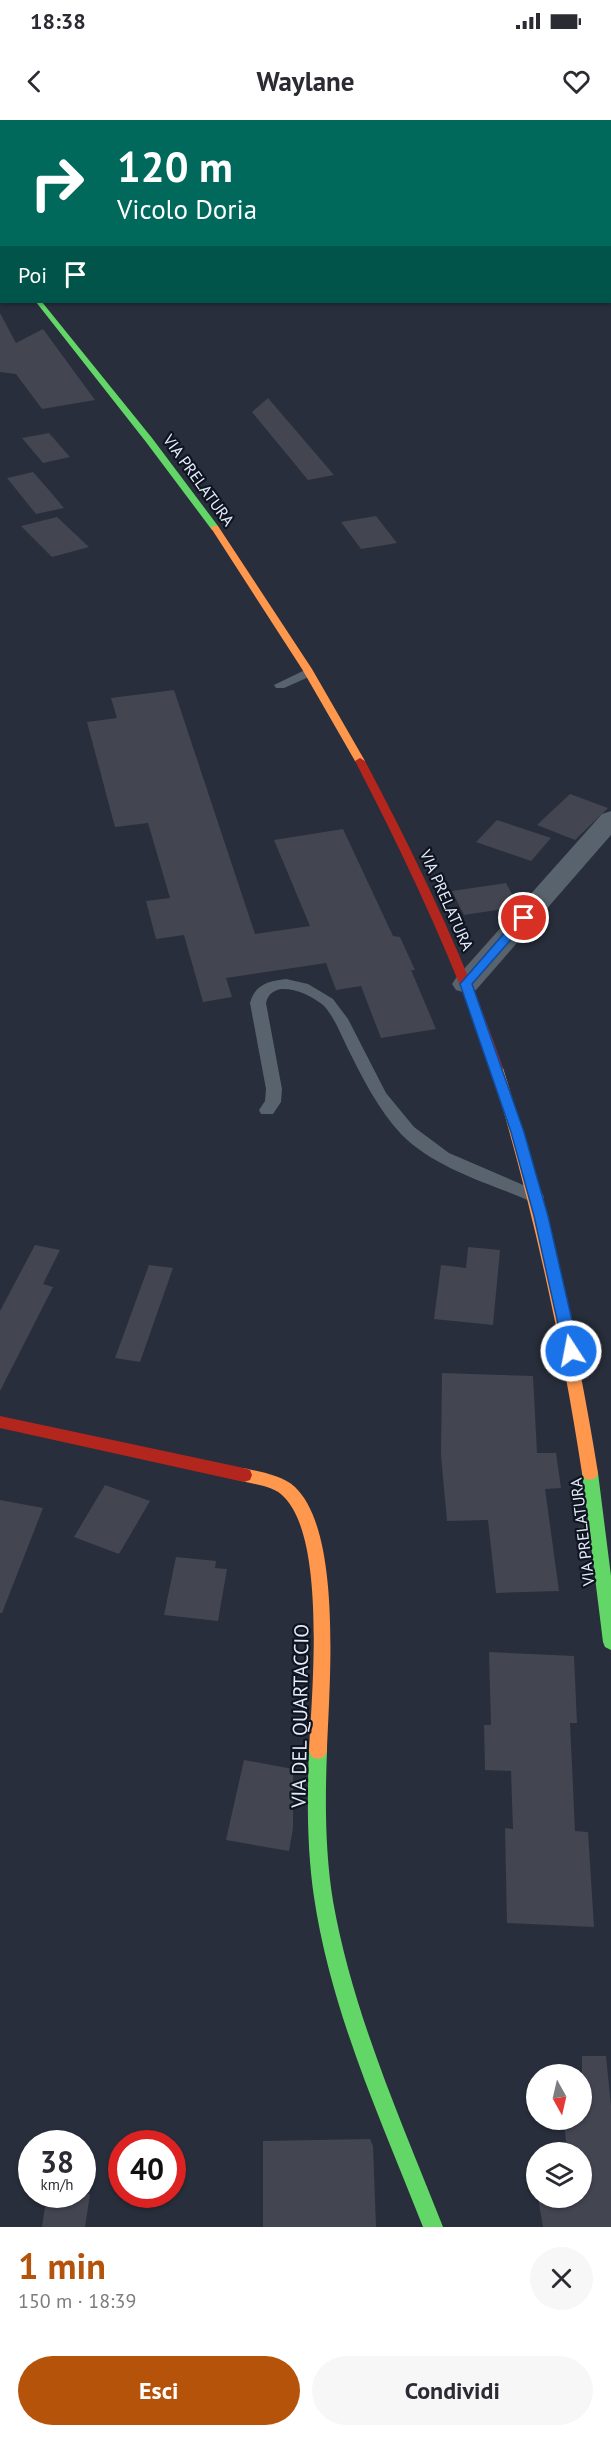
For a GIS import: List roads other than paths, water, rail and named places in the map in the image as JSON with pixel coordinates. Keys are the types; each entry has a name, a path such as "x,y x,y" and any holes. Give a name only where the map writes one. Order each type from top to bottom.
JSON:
{"street":[{"name":"VIA PRELATURA","path":"40,303 120,400 213,526 308,673 371,781 398,833 466,984 517,1132 560,1294 591,1472 611,1642"},
{"path":"466,984 611,819"},
{"name":"VIA DEL QUARTACCIO","path":"0,1422 262,1479 285,1488 301,1508 314,1552 320,1612 318,1833 320,1869 329,1925 354,2022 433,2227"}],"lane":[{"path":"280,685 308,673"},
{"path":"267,1110 273,1102 274,1089 258,1011 260,994 270,986 296,985 328,1002 380,1096 408,1131 443,1156 536,1197"}]}
